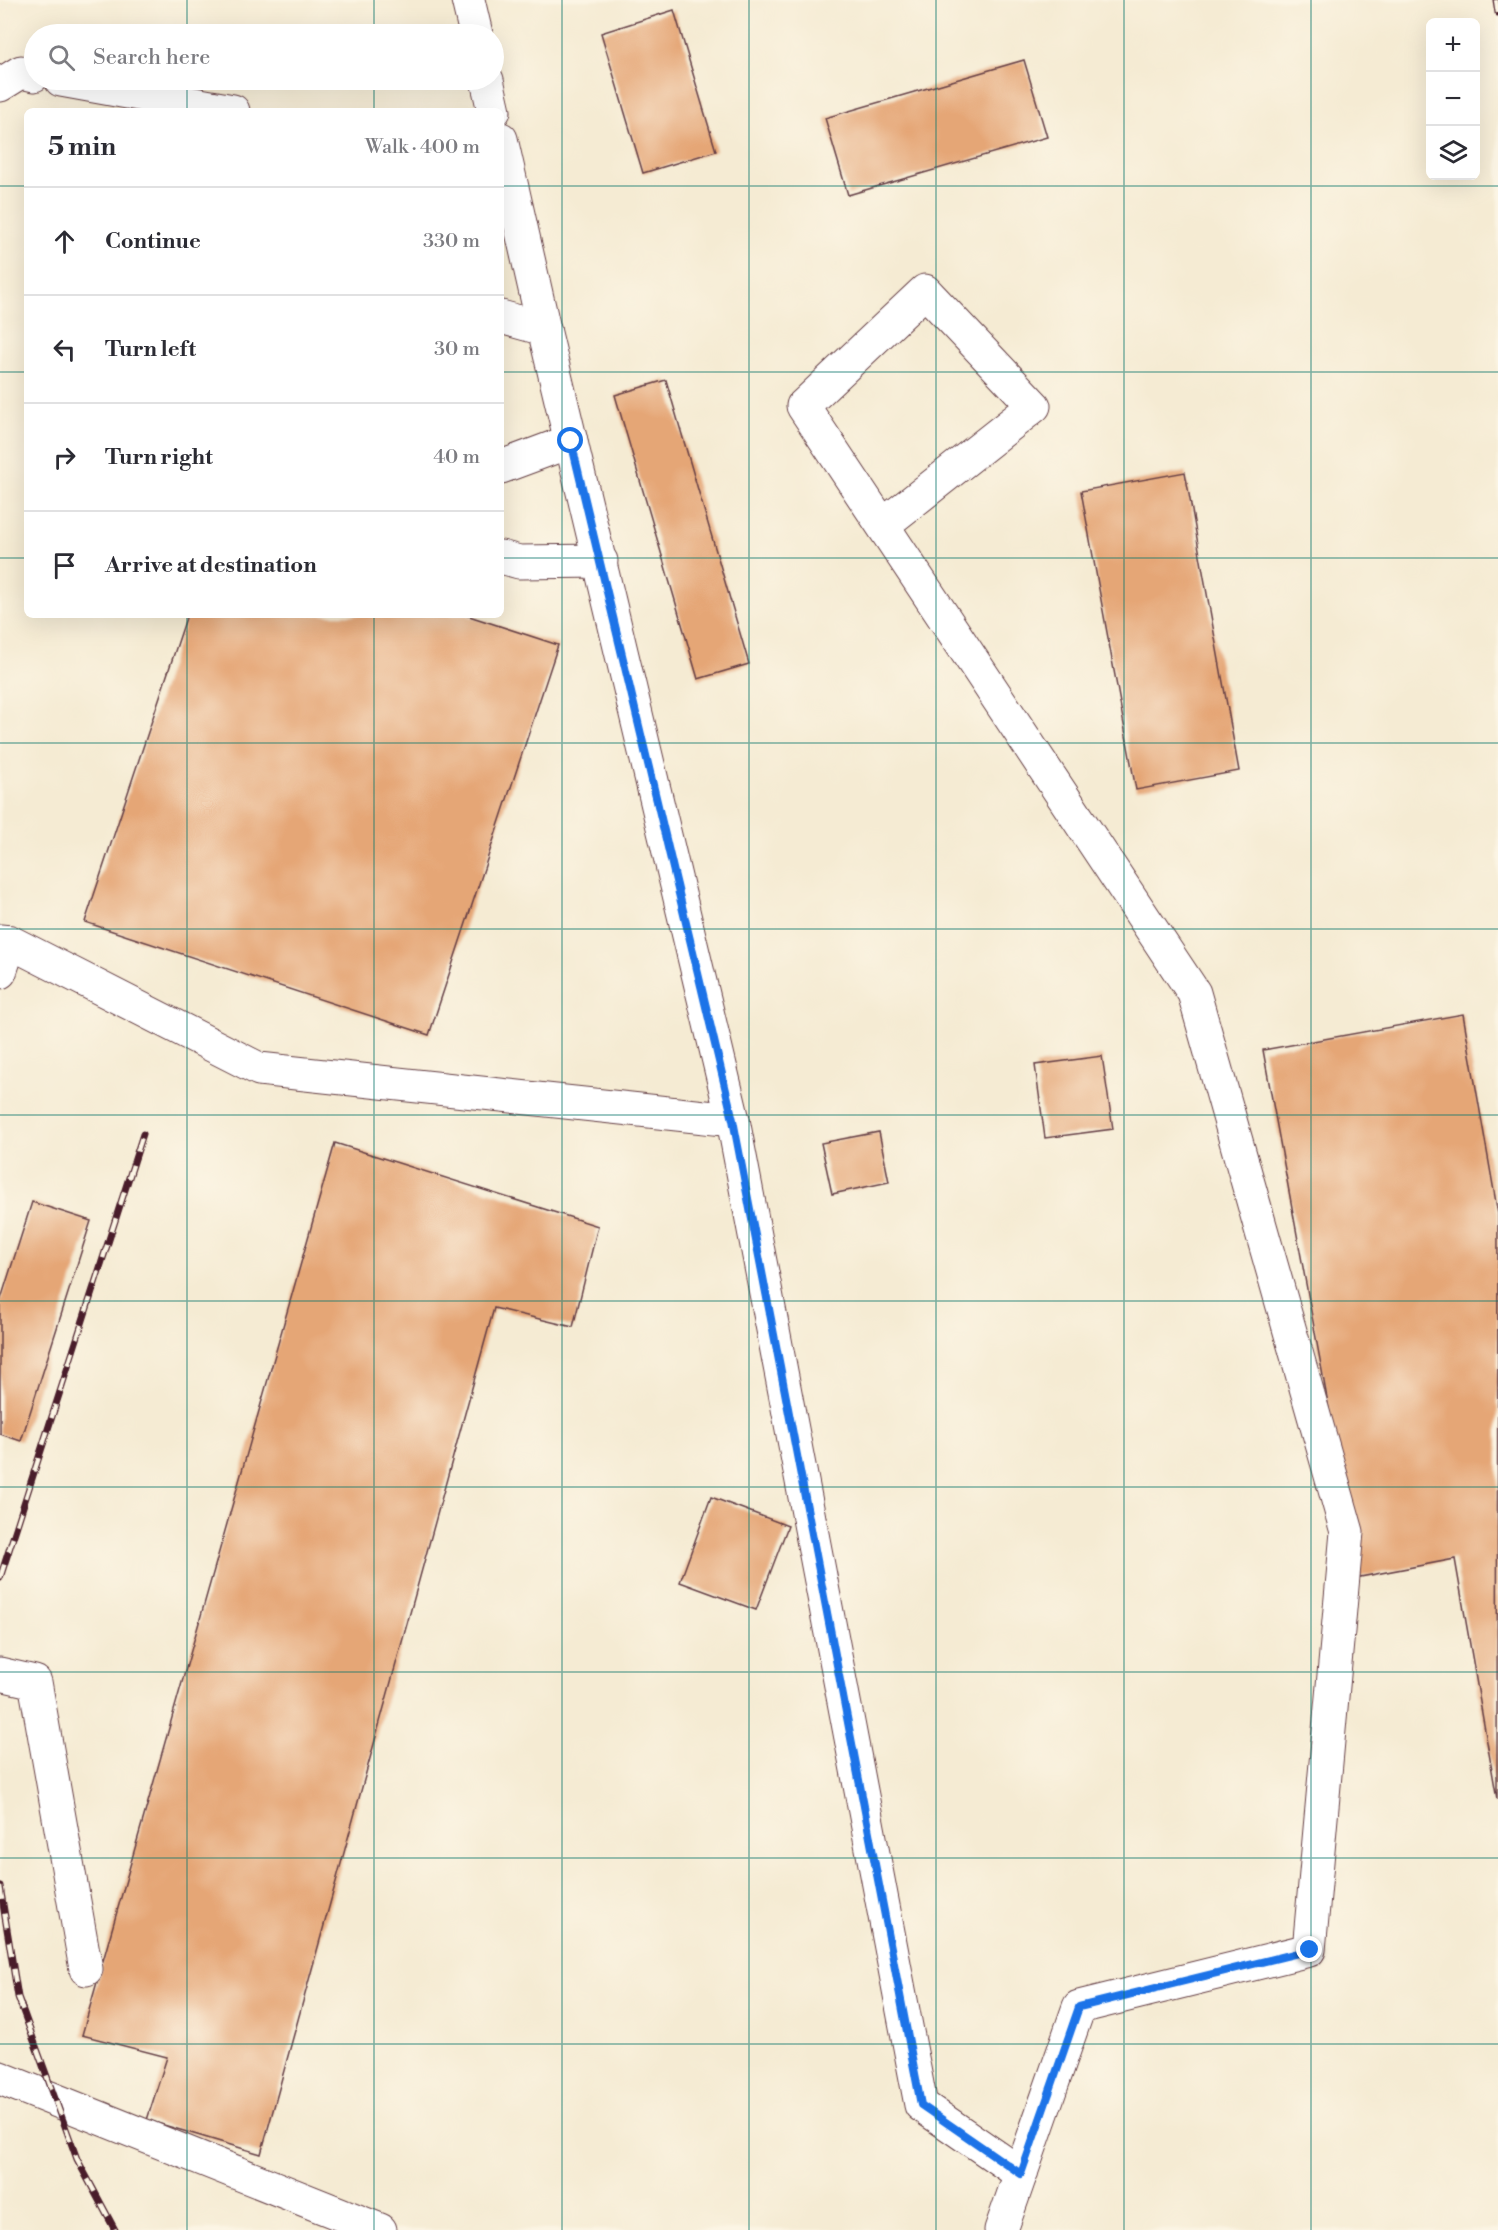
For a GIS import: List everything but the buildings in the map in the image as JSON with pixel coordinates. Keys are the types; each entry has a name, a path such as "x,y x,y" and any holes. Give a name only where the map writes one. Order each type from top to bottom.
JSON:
{"street":[{"path":"468,0 474,24"},
{"path":"0,85 21,72 24,73"},
{"path":"116,90 216,108"},
{"path":"489,90 493,108"},
{"path":"504,158 733,1120 921,2105 1021,2174"},
{"path":"883,525 1034,406 925,291 803,406 1194,993 1347,1533 1310,1950 1079,2007 1001,2230"},
{"path":"504,318 544,328"},
{"path":"504,465 571,441"},
{"path":"504,558 519,562 601,561"},
{"path":"3,952 259,1069 733,1120"},
{"path":"0,1674 35,1682 86,1969"},
{"path":"0,2078 380,2230"}],"railway":[{"path":"1496,0 1498,13"},
{"path":"0,1578 143,1134"},
{"path":"0,1886 18,1997 77,2159 115,2230"}],"route":[{"path":"571,441 733,1120 921,2105 1021,2174 1079,2007 1310,1950"}]}
